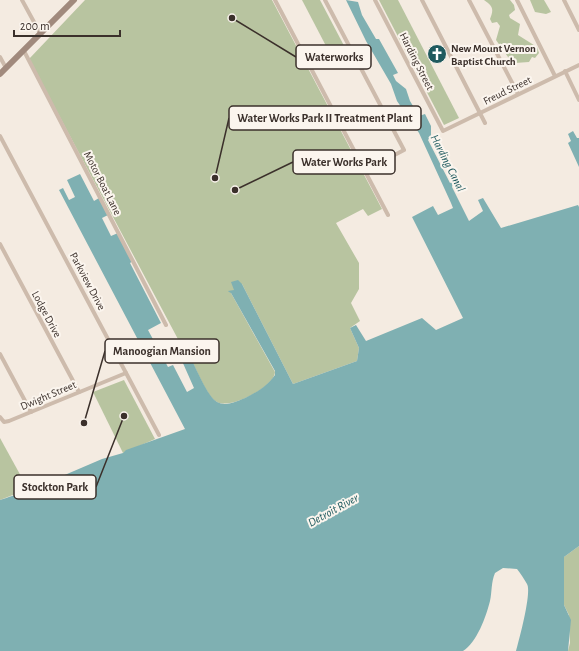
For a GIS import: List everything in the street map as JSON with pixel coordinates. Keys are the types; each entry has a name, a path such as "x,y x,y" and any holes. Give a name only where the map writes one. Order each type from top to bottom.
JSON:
{"main road":[{"path":"0,74 74,0"}],"street":[{"path":"22,0 40,33"},
{"path":"275,0 388,215"},
{"path":"325,0 404,150 364,171"},
{"name":"Harding Street","path":"375,0 443,131"},
{"path":"422,0 485,123"},
{"path":"470,0 518,94"},
{"path":"517,0 555,76"},
{"path":"564,0 579,30"},
{"name":"Motor Boat Lane","path":"24,50 166,325"},
{"path":"0,57 6,68"},
{"name":"Freud Street","path":"443,131 579,65"},
{"path":"565,72 579,100"},
{"name":"Parkview Drive","path":"0,136 159,435"},
{"name":"Lodge Drive","path":"0,244 79,392"},
{"path":"0,354 31,412"},
{"name":"Dwight Street","path":"0,417 6,422 126,372"}],"green space":[{"path":"85,0 272,0 382,209 368,216 363,209 336,223 359,263 359,289 351,303 360,321 350,328 359,348 357,361 293,384 242,284 231,293 275,372 273,378 268,384 242,400 224,404 217,402 209,394 190,357 188,358 29,59"},
{"path":"302,0 320,0 351,59 337,67"},
{"path":"379,0 398,0 459,118 444,125"},
{"path":"484,0 510,0 514,5 515,10 509,15 510,18 520,24 518,35 537,47 539,53 535,58 532,57 529,62 515,63 508,57 496,40 500,26 497,22 492,23 490,19 492,8"},
{"path":"530,0 544,0 551,12 546,14 535,12"},
{"path":"124,380 155,439 123,453 93,392"},
{"path":"0,438 28,489 0,500"},
{"path":"579,546 579,651 568,651 570,643 569,615 564,605 564,557"}],"water":[{"name":"Detroit River","path":"346,0 358,2 362,15 376,39 379,39 398,73 393,75 396,81 406,89 410,101 419,116 425,114 431,126 431,136 428,140 450,183 453,182 452,187 469,221 483,211 478,200 483,198 501,228 578,205 579,207 579,546 564,557 564,605 571,620 568,651 516,651 528,596 528,589 527,584 517,569 503,568 495,573 490,601 480,629 473,642 463,651 0,651 0,500 22,492 38,480 44,479 46,483 102,459 123,453 126,450 185,429 59,190 63,188 69,200 75,197 67,180 80,174 94,201 99,198 108,215 102,218 111,236 118,233 133,261 130,263 161,323 148,330 168,367 173,365 187,392 194,388 182,361 190,357 209,394 217,402 224,404 232,403 251,395 266,385 275,375 275,371 231,293 228,291 234,290 231,282 238,280 242,284 293,384 357,361 359,348 350,328 356,325 366,341 422,318 436,330 463,318 412,217 433,206 438,215 453,208 419,133 397,101 391,84 366,41"},
{"path":"573,131 577,138 579,138 579,167 568,143 571,141 568,134"}],"place":[{"name":"Waterworks","path":"232,18"},
{"name":"New Mount Vernon Baptist Church","path":"437,54"},
{"name":"Water Works Park II Treatment Plant","path":"215,178"},
{"name":"Water Works Park","path":"235,190"},
{"name":"Stockton Park","path":"124,416"},
{"name":"Manoogian Mansion","path":"84,423"}],"water label":[{"name":"Harding Canal","path":"448,163"}]}
